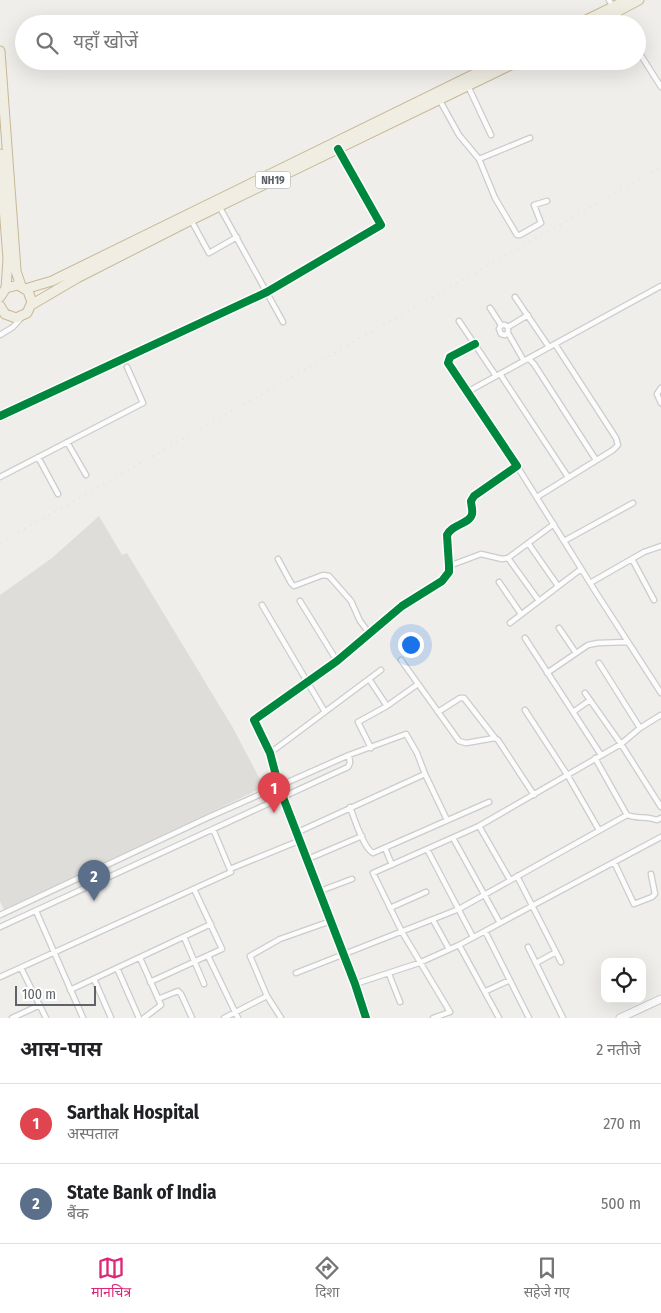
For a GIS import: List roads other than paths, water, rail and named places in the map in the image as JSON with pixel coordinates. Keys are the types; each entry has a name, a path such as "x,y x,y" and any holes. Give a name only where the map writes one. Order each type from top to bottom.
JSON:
{"highway":[{"path":"597,15 627,0"},
{"path":"613,7 639,0"},
{"path":"0,51 16,271 23,288 31,296 31,305"},
{"name":"NH19","path":"22,316 27,313 31,305 77,278 219,206 338,149 485,70"},
{"name":"NH19","path":"6,288 12,286 23,288 52,281 438,97 468,86 501,70"},
{"path":"0,154 8,259 6,288 0,297"},
{"path":"0,306 5,314 10,317"},
{"path":"0,321 10,317 22,316"}],"street":[{"path":"646,63 661,87"},
{"path":"468,86 491,135"},
{"path":"438,97 459,135 479,159 494,196 516,235 520,235 540,224 542,220 534,205 547,201"},
{"path":"479,159 530,138"},
{"path":"0,416 267,292 381,225 338,149"},
{"path":"219,206 283,322"},
{"path":"191,220 209,253 237,237"},
{"path":"467,392 661,286"},
{"path":"515,297 549,347"},
{"path":"490,308 501,325 505,325 527,360 534,364 596,460"},
{"path":"501,325 499,333 505,335 508,330 528,315"},
{"path":"0,335 13,327 22,316"},
{"path":"459,320 568,478"},
{"path":"476,344 453,356 448,361 537,497 661,694"},
{"path":"537,497 616,447 618,441 555,344"},
{"path":"0,477 143,403 127,367"},
{"path":"661,388 657,394 661,403"},
{"path":"67,442 86,476"},
{"path":"38,457 58,494"},
{"path":"366,1018 298,832 279,787 270,752 254,720 337,661 402,606 442,581 449,572 447,535 449,531 470,518 473,512 471,501 474,496 517,466"},
{"path":"564,540 632,502"},
{"path":"449,566 480,554 508,558 554,524"},
{"path":"528,543 558,586"},
{"path":"590,583 650,549 661,546"},
{"path":"508,558 539,601"},
{"path":"278,559 294,586 323,575 329,576 349,598 360,621 370,634"},
{"path":"632,559 654,600"},
{"path":"510,623 581,568"},
{"path":"499,582 521,614"},
{"path":"300,601 337,661"},
{"path":"262,605 325,712"},
{"path":"559,628 576,653"},
{"path":"524,638 601,755"},
{"path":"547,673 592,643 628,642"},
{"path":"400,660 462,743 495,738"},
{"path":"599,663 640,728"},
{"path":"270,752 381,670"},
{"path":"369,679 387,706"},
{"path":"371,748 358,722 387,706 418,684"},
{"path":"585,693 621,744 661,807"},
{"path":"438,712 460,698 464,698 495,738 500,741 534,795"},
{"path":"573,712 590,700"},
{"path":"525,710 568,776 599,830"},
{"path":"433,1018 450,1012 402,932 373,873 479,826 621,744 640,728 661,715"},
{"path":"0,914 279,787 349,756 406,734 447,820"},
{"path":"0,927 348,767 350,763 349,756"},
{"path":"595,758 627,815 636,819 648,817 657,820 661,818"},
{"path":"298,832 425,774"},
{"path":"350,807 368,850 372,852 489,802"},
{"path":"296,973 459,909 627,815"},
{"path":"479,826 510,880"},
{"path":"213,828 230,869"},
{"path":"308,859 362,836"},
{"path":"355,984 389,974 459,945 661,837"},
{"path":"453,838 500,923"},
{"path":"0,977 194,889 230,872 230,869 301,840"},
{"path":"385,848 392,865"},
{"path":"427,849 473,937"},
{"path":"614,862 634,904 655,894 651,874"},
{"path":"517,876 561,962"},
{"path":"320,891 352,880"},
{"path":"150,982 222,949 194,889"},
{"path":"390,908 426,892"},
{"path":"36,911 53,954 83,1018"},
{"path":"433,920 448,949"},
{"path":"281,1018 267,996 250,956 280,939 331,921"},
{"path":"70,990 211,924"},
{"path":"485,931 529,1018"},
{"path":"184,937 204,984"},
{"path":"459,945 500,1018"},
{"path":"528,948 563,1018"},
{"path":"536,963 556,952"},
{"path":"208,956 238,1018"},
{"path":"140,958 161,1005 144,1018"},
{"path":"21,968 46,1018"},
{"path":"117,968 139,1018"},
{"path":"389,974 400,1002"},
{"path":"94,979 111,1018"},
{"path":"486,991 510,980"},
{"path":"158,999 178,991 182,994 192,1018"},
{"path":"224,1018 267,996"},
{"path":"620,1018 635,1015 661,999"},
{"path":"16,1017 40,1005"}],"railway":[{"path":"0,543 661,167"}],"place":[{"name":"Sarthak Hospital","path":"274,813"},
{"name":"State Bank of India","path":"94,901"}]}
